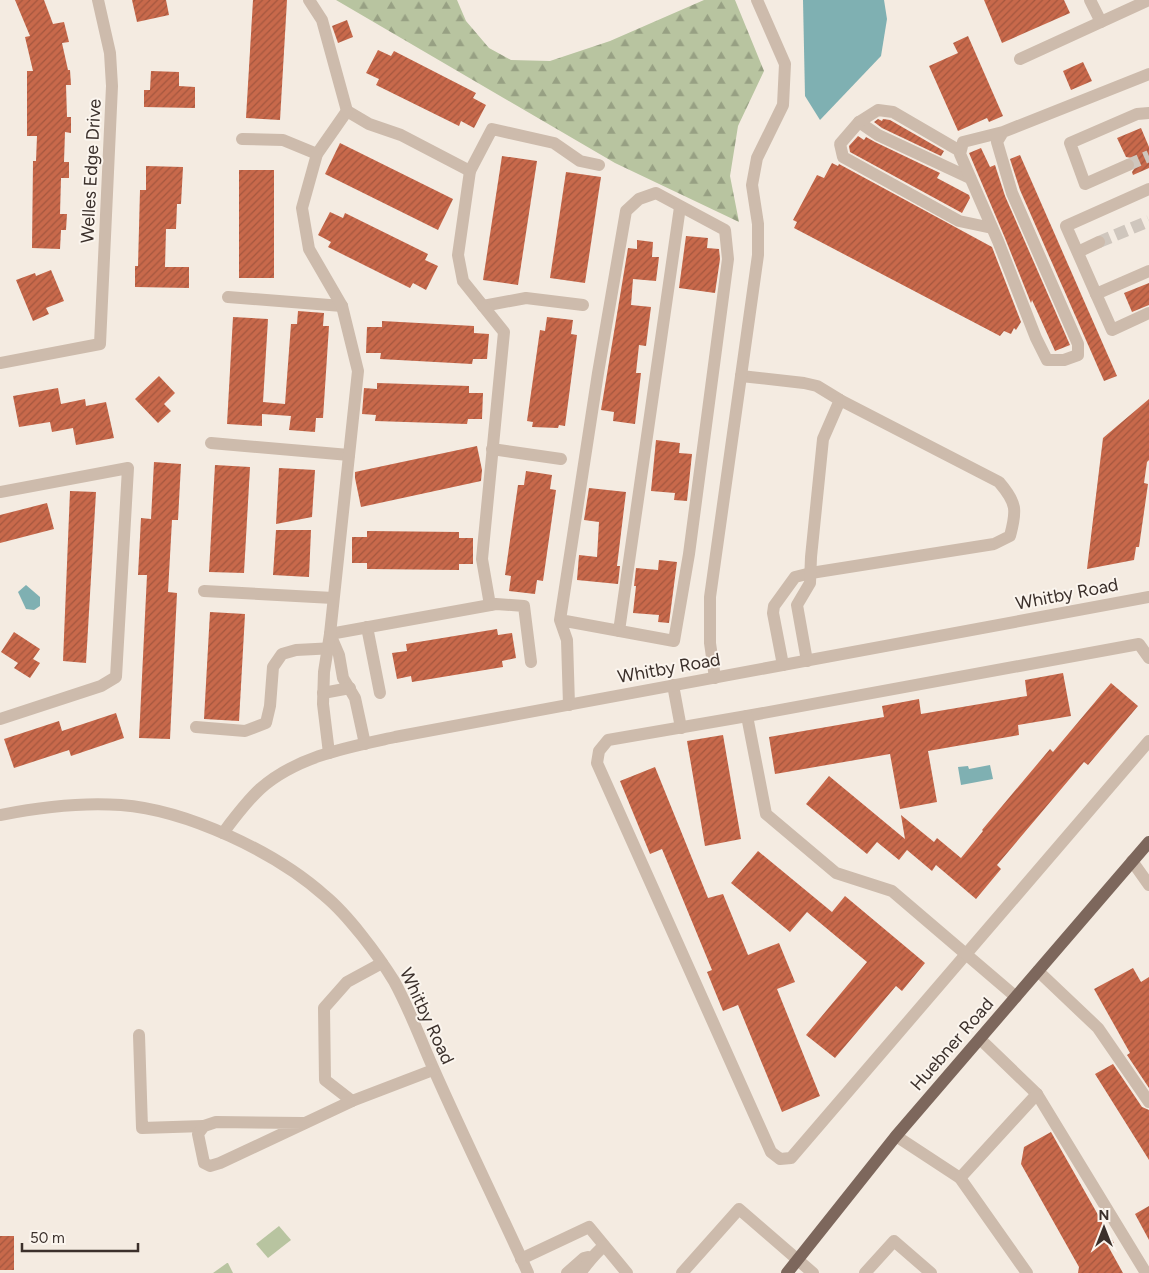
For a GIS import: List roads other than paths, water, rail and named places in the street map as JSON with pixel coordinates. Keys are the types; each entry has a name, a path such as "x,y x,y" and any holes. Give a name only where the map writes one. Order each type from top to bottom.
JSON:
{"main road":[{"name":"Huebner Road","path":"787,1273 896,1136 1149,842"}],"street":[{"name":"Welles Edge Drive","path":"0,363 100,344 112,86 110,53 98,0"},
{"path":"309,0 322,20 346,111 369,124 401,135 470,171"},
{"path":"715,678 710,643 710,597 758,255 758,224 752,185 757,158 783,105 785,64 756,0"},
{"path":"1090,0 1101,22"},
{"path":"1020,59 1149,0"},
{"path":"1003,132 997,142 1012,193 1078,344 1078,355 1064,360 1048,360 1036,338 960,151 963,142 1003,132 1149,74"},
{"path":"960,151 893,112 878,110 859,122 840,144 843,157 959,221 992,228"},
{"path":"329,753 323,693 331,648 330,634 358,371 342,306 309,249 302,208 317,154 346,111"},
{"path":"1128,165 1085,184 1070,143 1137,114 1149,113"},
{"path":"859,122 878,135 970,178"},
{"path":"490,604 482,559 504,332 463,281 458,255 470,171 492,129 554,144 580,162 599,165"},
{"path":"242,139 283,140 317,154"},
{"path":"1149,189 1066,226 1112,330 1149,313"},
{"path":"560,620 674,641 689,554 728,259 725,230 656,193 639,199 626,211 560,620 567,640 569,705"},
{"path":"619,630 680,206"},
{"path":"1078,252 1099,242"},
{"path":"1096,294 1149,271"},
{"path":"228,297 342,306"},
{"path":"483,306 526,298 583,304"},
{"path":"741,376 817,386 840,400 999,482 1011,496 1016,516 1010,536 994,544 795,577 779,598 772,613 783,665"},
{"path":"807,661 797,605 810,584 823,439 840,400"},
{"path":"211,443 349,454"},
{"path":"492,449 560,459"},
{"path":"0,492 128,468 116,677 102,686 0,719"},
{"path":"204,591 334,598"},
{"name":"Whitby Road","path":"224,833 242,806 261,788 296,765 329,753 365,744 673,685 1149,597"},
{"path":"779,598 797,605"},
{"path":"330,634 490,604 524,606 531,662"},
{"path":"367,627 380,693"},
{"path":"1149,658 1139,644 608,740 599,751 596,763 771,1152 780,1159 791,1158 1149,741"},
{"path":"196,726 245,731 266,723 270,706 273,666 282,654 296,650 331,648 339,655 343,678 355,698 365,744"},
{"path":"673,685 681,728"},
{"path":"323,693 350,688"},
{"path":"747,716 766,814 836,873 892,891 1016,997"},
{"name":"Whitby Road","path":"0,815 38,808 88,803 149,809 184,818 224,833 269,856 326,896 345,916 382,963 394,982 411,1015 433,1070 528,1273"},
{"path":"1132,861 1149,885"},
{"path":"352,1101 325,1080 324,1008 347,982 382,963"},
{"path":"1038,971 1098,1028 1149,1102"},
{"path":"139,1035 142,1128 204,1126 216,1122 303,1123"},
{"path":"980,1039 1037,1094 1146,1273"},
{"path":"204,1126 198,1134 204,1163 210,1166 352,1101 433,1070"},
{"path":"960,1178 1037,1094"},
{"path":"896,1136 960,1178 1028,1273"},
{"path":"682,1273 739,1209 813,1273"},
{"path":"521,1259 589,1228 627,1273"},
{"path":"868,1272 894,1241 931,1273"},
{"path":"567,1273 584,1258 604,1246"},
{"path":"580,1273 589,1263 590,1256"}],"water":[{"path":"803,0 884,0 887,19 881,56 820,120 805,96"},
{"path":"26,585 40,597 40,606 34,610 26,609 18,592"},
{"path":"990,765 993,779 961,785 958,767 968,766 969,769"}],"tunnel":[{"path":"1128,165 1149,156"},
{"path":"1099,242 1149,221"}]}
